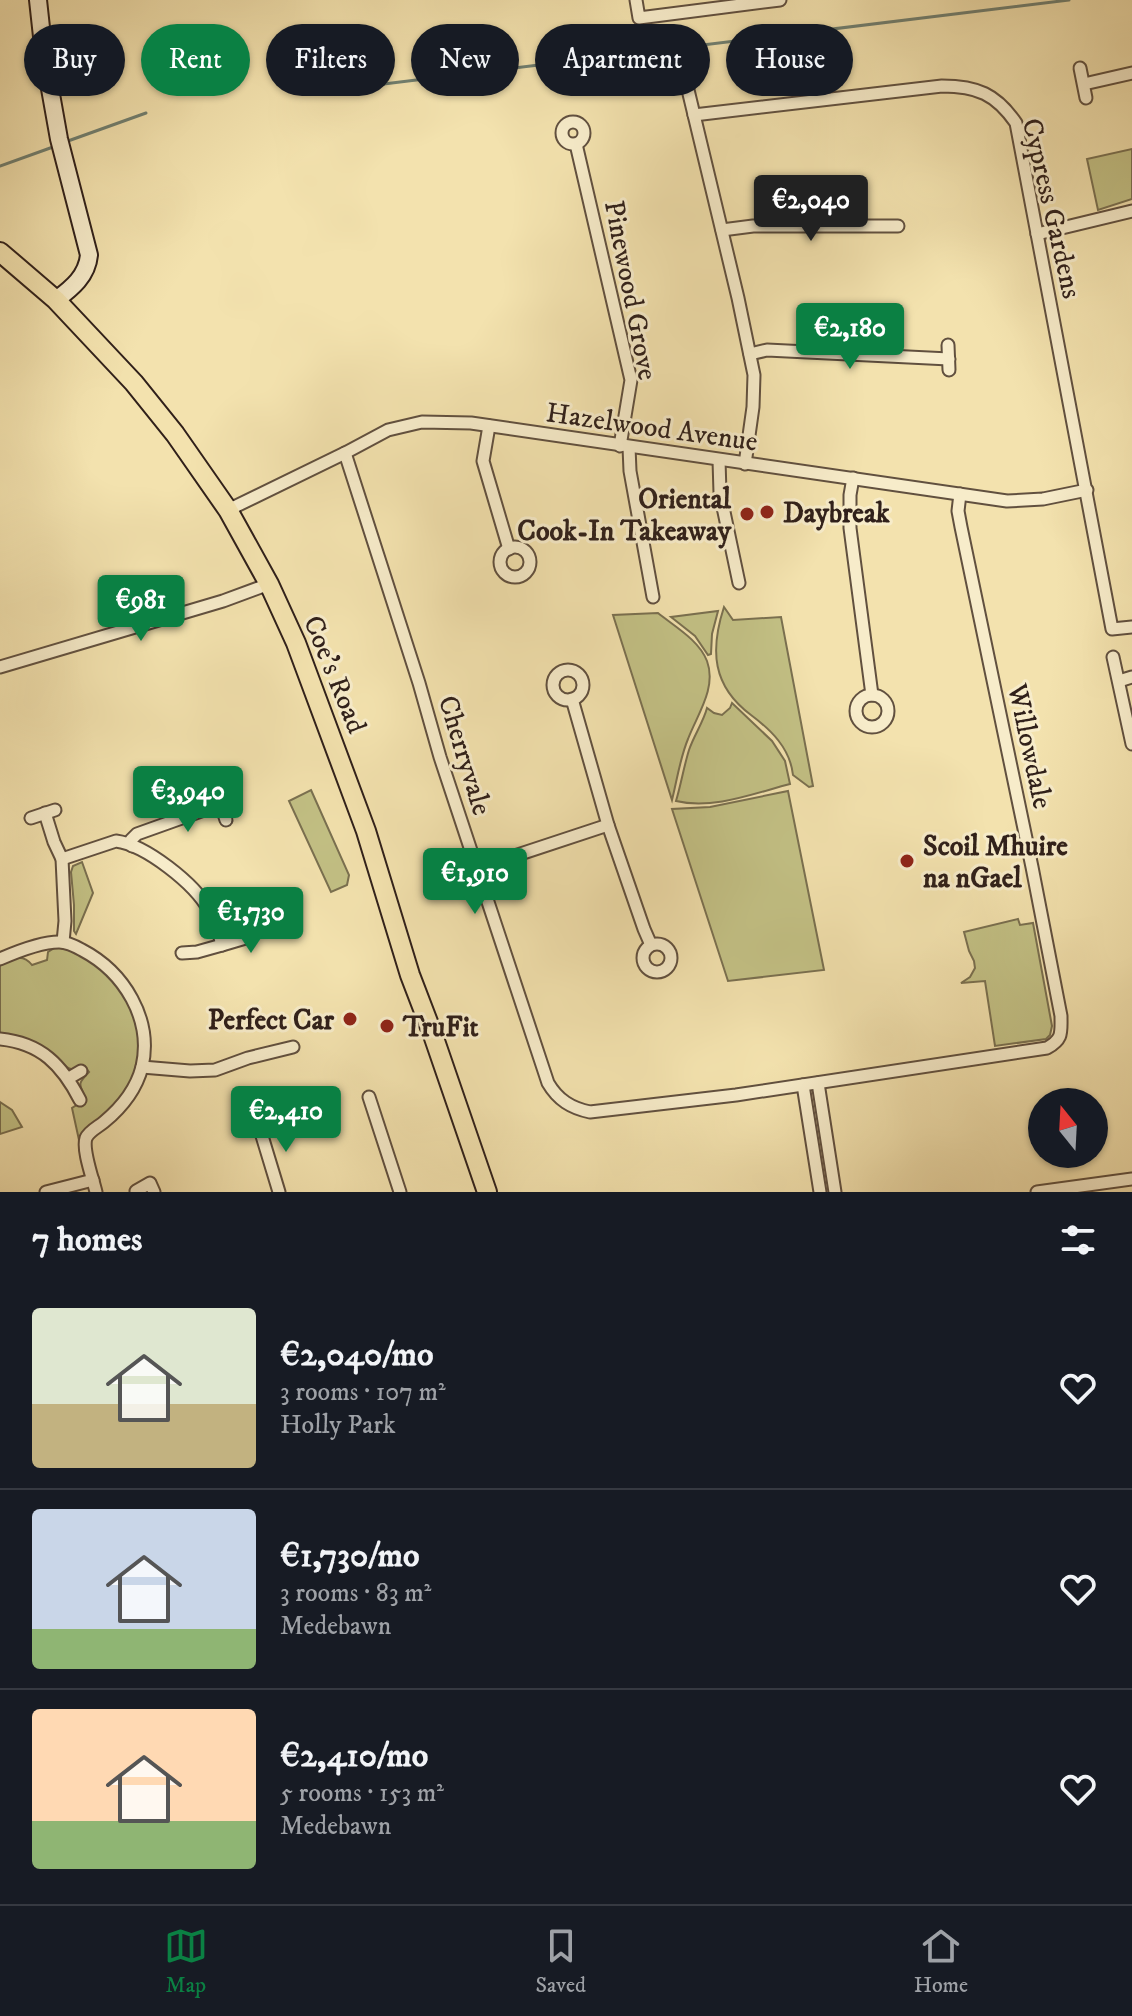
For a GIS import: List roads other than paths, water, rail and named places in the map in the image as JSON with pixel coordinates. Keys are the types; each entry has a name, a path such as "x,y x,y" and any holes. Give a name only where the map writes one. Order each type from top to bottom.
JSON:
{"main road":[{"name":"Coe's Road","path":"0,252 56,300 134,383 175,434 228,510 269,584 296,643 366,831 410,975 487,1192"}],"street":[{"path":"38,0 60,145 89,255 86,271 56,300"},
{"path":"636,0 639,18 780,0"},
{"path":"1080,68 1086,98"},
{"path":"1084,84 1132,73"},
{"name":"Cypress Gardens","path":"694,115 942,86 963,86 980,91 1006,109 1016,123 1112,629 1132,627"},
{"path":"691,96 754,375 745,464"},
{"name":"Pinewood Grove","path":"576,144 631,380 624,447 652,597"},
{"path":"1037,234 1132,211"},
{"path":"722,230 753,226 898,226"},
{"path":"750,354 767,350 949,364 948,345"},
{"name":"Hazelwood Avenue","path":"228,510 388,430 413,423 447,421 1007,501 1043,499 1087,490"},
{"path":"489,426 483,461 509,549"},
{"name":"Cherryvale","path":"345,453 440,757 548,1083 555,1094 576,1109 590,1112 810,1084"},
{"path":"719,460 720,493 739,583"},
{"path":"853,478 850,528 872,695"},
{"name":"Willowdale","path":"810,1084 1047,1048 1057,1042 1061,1032 1061,1016 1032,867 961,527 958,511 960,494"},
{"path":"0,667 223,601 269,584"},
{"path":"1113,657 1132,744"},
{"path":"1119,681 1132,677"},
{"path":"572,699 608,825 651,945"},
{"path":"216,790 226,820"},
{"path":"132,846 131,840 137,834 221,804"},
{"path":"31,818 50,811 54,842 62,859 63,942"},
{"path":"478,868 608,825"},
{"path":"62,859 116,841 132,846 181,878 198,895 217,926 222,945"},
{"path":"182,953 197,952 249,937 259,930"},
{"path":"0,959 56,942 63,942 94,956 115,974 133,999 143,1034 142,1067 134,1086 121,1108 88,1134 84,1143 95,1186 46,1192"},
{"path":"0,1039 24,1043 51,1058 69,1078 80,1100"},
{"path":"142,1067 215,1070 293,1047"},
{"path":"69,1078 81,1071"},
{"path":"810,1084 820,1192"},
{"path":"810,1084 835,1192"},
{"path":"369,1097 400,1192"},
{"path":"259,1126 279,1192"},
{"path":"1037,1192 1132,1179"},
{"path":"136,1191 150,1183 154,1192"}],"waterway":[{"path":"395,83 1069,0"},
{"path":"68,141 146,113"},
{"path":"0,166 53,147"}],"place":[{"name":"Daybreak","path":"767,512"},
{"name":"Oriental Cook-In Takeaway","path":"747,514"},
{"name":"Scoil Mhuire na nGael","path":"907,861"},
{"name":"Perfect Car","path":"350,1019"},
{"name":"TruFit","path":"387,1026"}]}
